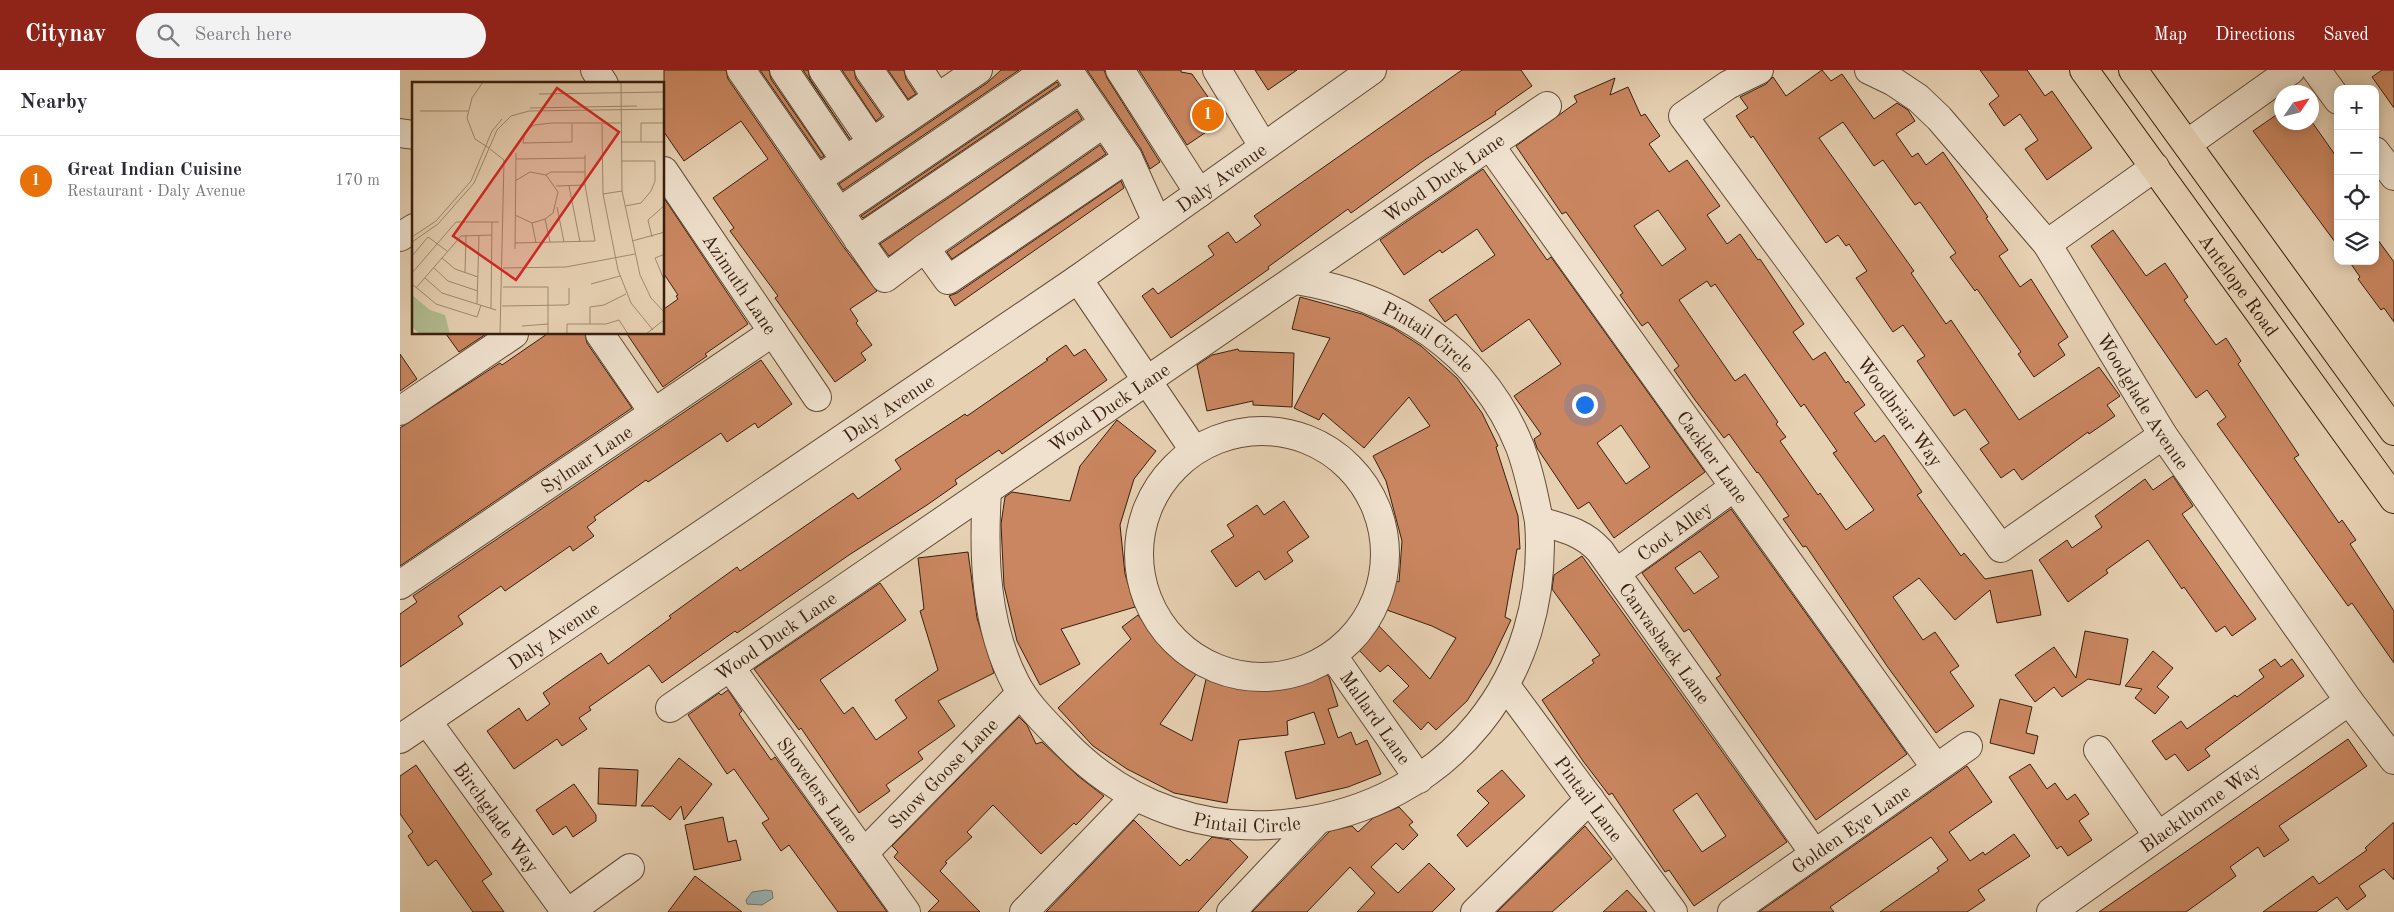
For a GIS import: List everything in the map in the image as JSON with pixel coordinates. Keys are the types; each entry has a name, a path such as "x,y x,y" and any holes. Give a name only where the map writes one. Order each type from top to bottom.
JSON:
{"main road":[{"path":"2085,70 2187,144"},
{"name":"Antelope Road","path":"2085,70 2394,498"},
{"name":"Antelope Road","path":"2133,70 2394,431"},
{"path":"2155,167 2259,245"}],"street":[{"path":"595,70 603,82"},
{"path":"741,70 885,278 1104,122"},
{"path":"784,70 845,160"},
{"path":"823,70 872,142"},
{"path":"869,70 904,120"},
{"path":"919,70 937,97"},
{"path":"839,212 1047,70"},
{"path":"1120,70 1198,193"},
{"path":"1217,70 1263,146"},
{"name":"Daly Avenue","path":"400,739 1078,279 1372,70"},
{"name":"Woodbriar Way","path":"1760,70 1728,85 1683,116 2001,548 2163,435"},
{"name":"Woodglade Avenue","path":"1869,70 1894,82 1918,98 1939,118 2047,244 2163,435 2350,701 2394,760"},
{"path":"2187,144 2291,70"},
{"path":"2316,70 2334,95"},
{"path":"816,180 975,71"},
{"path":"858,240 1074,79 1128,158 1157,222"},
{"name":"Wood Duck Lane","path":"670,708 1491,147 1547,106"},
{"name":"Cackler Lane","path":"1491,147 1936,768"},
{"path":"2379,156 2394,176"},
{"path":"925,248 948,280 1128,158"},
{"path":"2047,244 2155,167"},
{"name":"Azimuth Lane","path":"665,172 817,397"},
{"path":"400,237 412,229"},
{"path":"1078,279 1146,383 1194,450"},
{"name":"Pintail Circle","path":"987,491 985,523 989,596 994,624 1004,656 1021,693 1040,717 1081,760 1104,778 1135,797 1169,812 1205,822 1257,826 1318,820 1359,809 1394,794 1419,779 1442,762 1466,739 1490,710 1506,686 1522,651 1533,615 1540,577 1539,521 1531,480 1520,449 1505,417 1487,389 1462,360 1434,335 1380,303 1349,291 1296,280"},
{"name":"Sylmar Lane","path":"400,585 773,332"},
{"path":"400,411 513,335"},
{"path":"601,335 654,413"},
{"name":"Mallard Lane","path":"1258,430 1280,432 1302,438 1323,447 1341,460 1357,476 1370,495 1379,516 1384,538 1385,560 1382,583 1375,604 1364,624 1350,641 1333,656 1313,667 1291,674 1268,677 1245,676 1223,671 1202,661 1167,632 1155,613 1146,592 1140,569 1139,547 1143,524 1150,502 1176,465 1194,450 1214,440 1236,434 1258,430"},
{"name":"Coot Alley","path":"1616,574 1734,487"},
{"name":"Canvasback Lane","path":"1539,521 1576,532 1591,541 1814,853"},
{"name":"Mallard Lane","path":"1333,656 1419,779"},
{"name":"Shovelers Lane","path":"730,667 906,912"},
{"name":"Pintail Lane","path":"1506,686 1673,912"},
{"name":"Snow Goose Lane","path":"864,853 1021,693"},
{"name":"Blackthorne Way","path":"2050,912 2350,701"},
{"name":"Birchglade Way","path":"427,721 568,912"},
{"name":"Golden Eye Lane","path":"1732,912 1968,746"},
{"path":"2098,750 2158,836"},
{"path":"1024,912 1135,797"},
{"path":"1475,912 1590,799"},
{"path":"1231,912 1318,820"},
{"path":"568,912 630,868"}],"water":[{"path":"772,891 773,898 762,905 747,904 746,900 752,892"}],"building":[{"path":"664,70 726,70 728,79 845,249 877,291 850,309 858,321 856,323 872,345 861,353 866,360 835,382 775,298 778,296 730,231 734,228 713,198 768,159 741,121 684,161 665,133"},
{"path":"760,70 769,70 771,79 824,156 821,158"},
{"path":"803,70 808,70 810,79 850,139"},
{"path":"842,70 854,70 856,79 882,116 876,121"},
{"path":"888,70 904,70 906,79 916,94 908,99"},
{"path":"1001,70 1019,70 843,190 839,184 987,83"},
{"path":"1087,70 1104,70 1107,78 1160,162 1150,169 1141,149"},
{"path":"1139,70 1181,70 1181,72 1192,74 1224,120 1187,145"},
{"path":"1255,70 1297,70 1268,90"},
{"path":"1462,70 1521,70 1532,86 1495,112 1496,114 1426,159 1351,213 1348,209 1268,267 1269,269 1171,338 1142,296 1153,288 1158,294 1214,255 1208,246 1228,232 1236,243 1261,225 1254,216"},
{"path":"1822,70 1831,81 1842,74 1874,119 1897,103 1908,110 1915,121 1896,134 1912,157 1918,153 1926,165 1943,152 1988,217 1986,218 2008,250 1999,256 2020,287 2031,279 2068,337 2058,344 2065,355 2034,377 2018,354 2021,352 1977,289 1975,291 1950,257 1956,253 1920,202 1915,205 1883,160 1874,166 1843,122 1819,138 1914,271 1911,273 1946,324 1951,320 2019,420 2099,367 2120,396 2107,405 2115,416 2089,434 2088,432 2022,480 2014,469 2001,478 1980,449 1989,443 1965,409 1954,416 1917,361 1925,356 1903,325 1893,332 1856,278 1867,271 1849,244 1846,246 1838,235 1826,243 1753,136 1751,138 1736,116 1748,108 1740,97 1766,84 1773,77 1786,96"},
{"path":"1980,70 2027,70 2045,96 2052,91 2092,148 2047,180 2025,149 2038,140 2020,114 2004,126 1989,104 1999,96"},
{"path":"2382,70 2394,70 2394,108 2379,85 2372,77"},
{"path":"1615,78 1610,95 1628,87 1641,116 1645,114 1660,136 1649,144 1669,172 1687,160 1720,206 1707,215 1727,244 1740,234 1758,260 1760,259 1804,324 1793,332 1813,360 1825,352 1846,383 1848,381 1865,405 1854,413 1875,442 1884,435 1922,492 1917,495 1961,556 1964,553 1985,579 2032,570 2041,615 1997,623 1990,590 1955,620 1919,578 1893,597 1923,640 1935,632 1959,666 1950,672 1974,706 1936,733 1887,666 1806,546 1803,547 1783,519 1789,516 1758,472 1729,434 1724,438 1695,400 1674,370 1679,366 1648,322 1642,326 1620,295 1623,293 1566,212 1562,214 1516,146 1577,102 1574,96","holes":["1658,210 1686,249 1662,266 1634,226","1707,281 1711,287 1715,284 1801,407 1804,404 1837,451 1833,453 1874,510 1846,530 1820,493 1818,495 1780,441 1786,437 1745,374 1735,381 1679,300"]},
{"path":"1057,82 1059,85 863,218 861,216"},
{"path":"1077,111 1082,119 889,256 880,244"},
{"path":"2274,117 2274,130 2318,130 2334,153 2334,241 2253,131"},
{"path":"1100,145 1106,154 952,259 947,252"},
{"path":"1483,169 1547,260 1551,257 1705,472 1614,538 1589,502 1578,509 1537,448 1534,439 1541,434 1514,396 1561,364 1529,319 1482,352 1456,314 1445,322 1429,300 1495,255 1477,229 1442,253 1440,250 1404,275 1380,240","holes":["1621,425 1650,467 1626,484 1597,443"]},
{"path":"1121,181 1124,188 955,306 949,296 957,293"},
{"path":"665,200 748,324 705,354 707,356 663,387 628,335 665,335 665,308 678,299 676,296 678,295 665,276"},
{"path":"2113,230 2146,276 2165,263 2188,297 2184,300 2216,345 2226,338 2241,361 2238,364 2299,455 2294,458 2339,523 2342,520 2356,540 2350,544 2394,611 2394,663 2352,603 2348,606 2217,424 2226,417 2207,390 2196,398 2091,246"},
{"path":"2379,241 2394,262 2394,322 2384,308 2381,310 2358,279 2360,277 2352,265 2379,265"},
{"path":"1300,297 1362,314 1393,328 1421,346 1457,378 1482,413 1498,446 1496,447 1518,516 1520,549 1517,549 1505,617 1511,620 1490,664 1467,701 1436,730 1428,722 1421,730 1393,701 1409,686 1388,665 1380,672 1356,647 1378,625 1430,679 1456,638 1432,626 1384,609 1394,580 1399,582 1402,541 1386,481 1373,456 1430,426 1409,397 1364,448 1323,413 1319,420 1294,408 1330,338 1292,329"},
{"path":"447,335 484,335 459,352"},
{"path":"546,335 585,335 587,343 632,408 400,566 400,428 500,363 502,365"},
{"path":"1066,345 1074,356 1085,349 1107,380 1002,454 999,450 955,480 957,484 927,505 849,555 737,633 735,631 662,683 649,665 589,707 591,710 579,718 587,729 562,746 557,739 514,769 487,731 519,708 527,721 550,704 543,693 567,676 601,653 608,664 671,618 669,616 737,567 740,571 853,493 858,499 901,469 895,460 965,414 967,416 1048,360 1046,359"},
{"path":"1238,349 1239,351 1294,353 1292,407 1253,405 1253,401 1207,411 1197,365 1212,355"},
{"path":"400,354 417,379 400,391"},
{"path":"761,360 792,404 758,428 755,423 727,442 721,433 648,482 646,480 594,517 596,520 587,527 594,536 573,551 570,546 505,591 501,586 458,616 463,624 400,667 400,614 417,602 413,596"},
{"path":"1117,420 1156,451 1134,479 1120,525 1125,574 1135,607 1061,629 1080,664 1040,685 1017,641 1004,586 1001,524 1005,497 1012,492 1070,501 1080,466"},
{"path":"2173,476 2193,506 2182,514 2256,619 2232,636 2225,626 2216,632 2184,587 2182,589 2148,540 2106,570 2108,573 2068,602 2039,560 2067,540 2072,548 2102,527 2095,516 2145,479 2153,490"},
{"path":"1284,501 1309,537 1287,552 1293,561 1265,580 1259,571 1236,587 1211,551 1234,536 1227,525 1257,505 1264,515"},
{"path":"1731,509 1907,754 1816,820 1716,678 1721,675 1689,629 1684,632 1642,573","holes":["1700,551 1719,577 1694,594 1675,568"]},
{"path":"968,552 977,618 994,673 938,701 955,726 918,752 923,759 886,785 890,791 859,813 801,728 799,730 754,669 880,583 906,620 820,680 844,714 853,707 876,740 907,718 895,700 938,670 920,611 924,609 918,558"},
{"path":"1582,556 1787,842 1694,906 1669,870 1665,872 1612,793 1609,795 1583,761 1542,700 1594,663 1592,660 1600,655 1552,589 1554,575","holes":["1697,793 1726,836 1702,852 1673,810"]},
{"path":"1138,615 1163,648 1197,673 1160,724 1192,741 1207,675 1250,685 1282,681 1283,685 1324,671 1329,677 1338,706 1328,709 1338,738 1351,732 1356,745 1367,740 1381,774 1348,787 1296,799 1285,752 1325,744 1314,712 1287,721 1288,735 1239,740 1227,803 1174,793 1127,769 1093,746 1058,708 1131,639 1122,627"},
{"path":"2085,631 2128,639 2120,685 2088,679 2062,697 2054,687 2035,702 2015,675 2054,647 2076,678"},
{"path":"2153,651 2173,668 2157,687 2169,697 2155,714 2135,698 2142,689 2125,686"},
{"path":"2275,659 2281,667 2292,659 2304,676 2205,749 2210,756 2188,771 2175,754 2166,760 2152,741 2181,721 2187,729 2235,695 2237,697 2264,677 2259,670"},
{"path":"728,690 742,711 739,714 771,760 775,757 887,912 838,912 789,845 781,851 762,823 769,819 734,769 727,774 688,715 719,693 721,695"},
{"path":"2000,699 2032,707 2026,733 2038,736 2034,754 1990,743"},
{"path":"1019,717 1027,725 1036,744 1042,742 1078,776 1104,796 1076,825 1074,823 1041,854 993,805 967,832 972,837 945,862 947,863 940,871 980,912 928,912 939,901 894,857 898,852 892,846"},
{"path":"2348,739 2367,766 2279,826 2289,840 2264,857 2258,847 2230,867 2236,876 2186,912 2099,912"},
{"path":"679,758 712,784 684,820 681,806 670,820 653,806 641,806"},
{"path":"2030,764 2047,789 2055,783 2067,800 2075,794 2089,814 2079,821 2092,840 2068,856 2061,846 2057,849 2009,777"},
{"path":"416,765 492,874 482,881 504,912 473,912 436,860 428,866 408,836 413,832 400,814 400,776"},
{"path":"1967,766 1992,802 1949,832 1970,861 1983,852 1985,855 2014,834 2030,856 1978,890 1985,900 1967,912 1880,912 1939,871 1937,868 1948,860 1931,837 1830,907 1834,912 1759,912"},
{"path":"599,768 638,770 636,806 598,804"},
{"path":"1502,770 1525,796 1467,847 1457,835 1489,803 1477,791"},
{"path":"574,784 596,815 596,821 573,837 566,826 553,835 536,810"},
{"path":"1399,807 1413,822 1409,825 1418,835 1403,850 1396,843 1371,867 1398,893 1429,863 1455,889 1432,912 1357,912 1375,893 1350,867 1307,912 1252,912 1330,831 1352,826 1358,832 1373,818"},
{"path":"723,817 728,842 736,840 741,860 694,870 685,825"},
{"path":"1134,820 1180,866 1187,859 1189,861 1212,837 1230,840 1248,857 1198,912 1046,912"},
{"path":"2394,822 2394,880 2384,869 2359,886 2366,896 2347,910 2337,897 2316,912 2263,912 2313,876 2319,884 2367,850 2365,848"},
{"path":"1585,826 1612,859 1552,912 1497,912"},
{"path":"695,876 742,912 668,912"},
{"path":"1627,890 1647,912 1603,912"}],"place":[{"name":"Great Indian Cuisine","path":"1208,115"}]}
